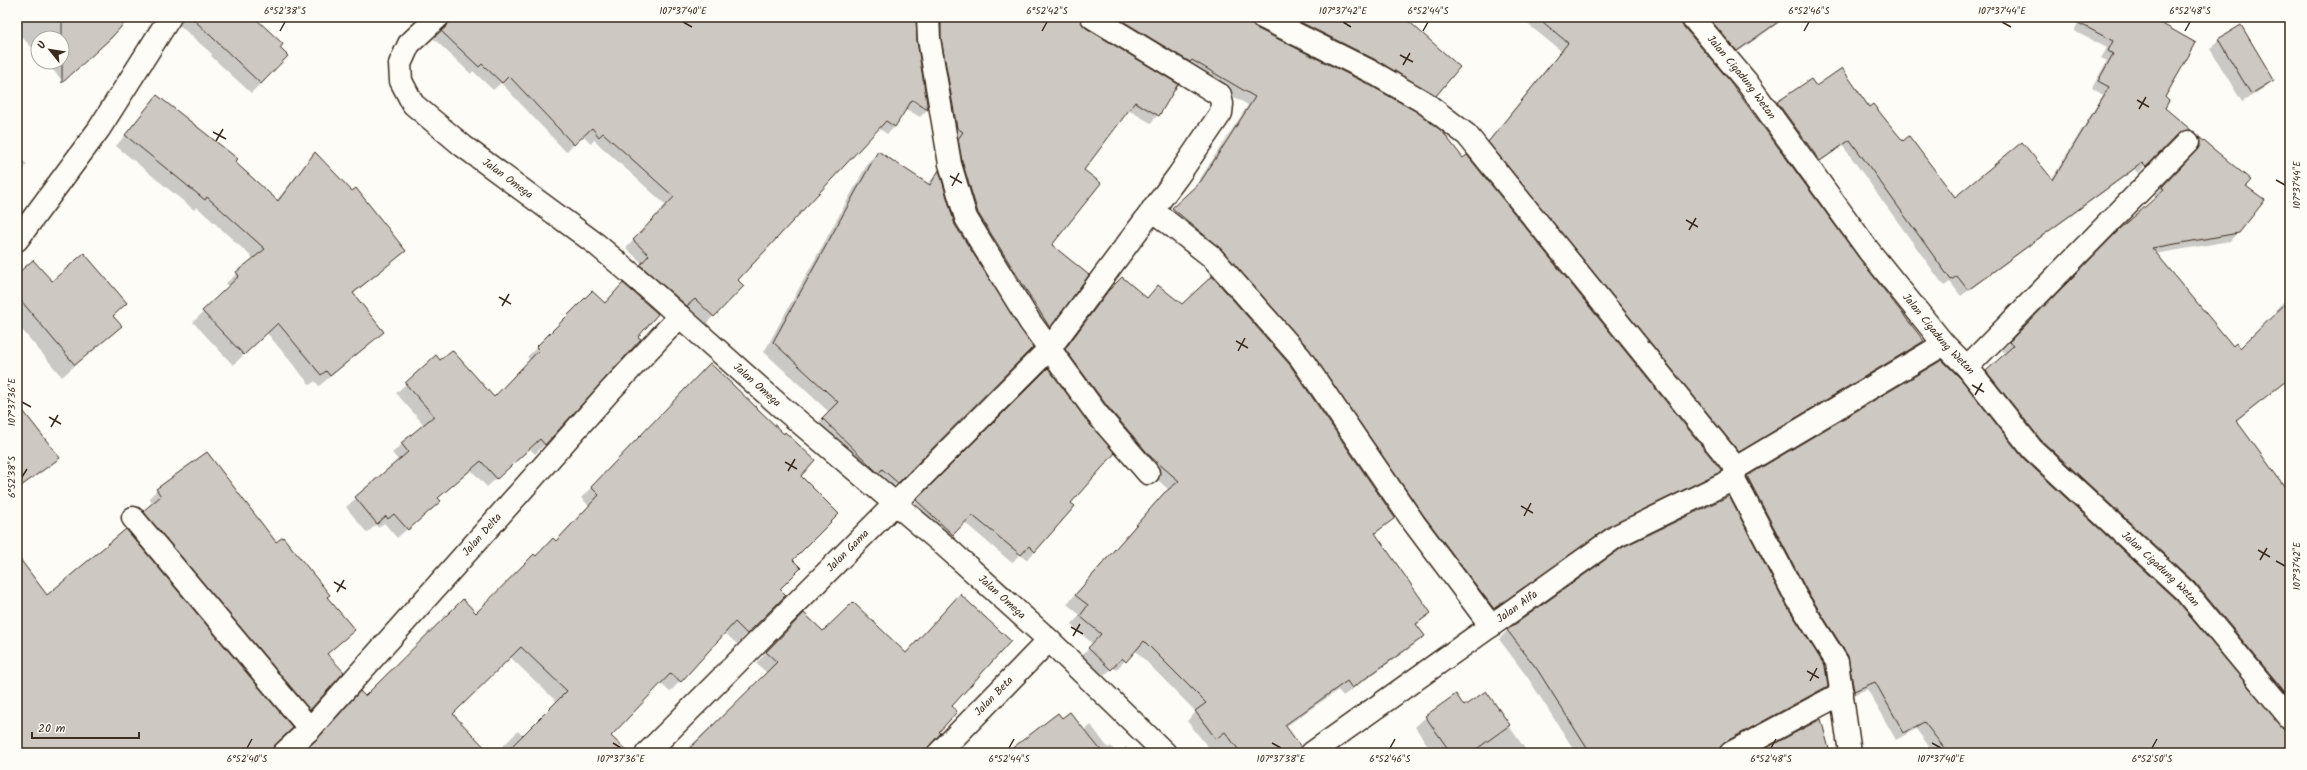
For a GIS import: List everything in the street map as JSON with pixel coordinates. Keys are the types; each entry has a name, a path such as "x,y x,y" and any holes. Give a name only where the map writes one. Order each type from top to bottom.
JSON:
{"street":[{"path":"17,240 99,129 170,17"},
{"name":"Jalan Omega","path":"438,17 409,44 400,64 400,82 413,104 463,146 596,244 786,410 897,503 1049,640 1164,753"},
{"path":"928,17 929,39 950,164 966,218 1030,322 1097,414 1148,473"},
{"name":"Jalan Gama","path":"647,753 1050,348 1152,210 1221,113 1222,104 1220,95 1092,17"},
{"path":"1262,17 1385,80 1424,102 1467,135 1735,473 1796,597 1837,662 1850,753"},
{"name":"Jalan Cigadung Wetan","path":"1692,17 1746,81 1869,251 1944,344 1967,367 2032,449 2185,591 2290,718"},
{"path":"1967,367 2188,142"},
{"path":"1152,210 1212,257 1300,357 1414,523 1491,626"},
{"name":"Jalan Delta","path":"284,753 310,730 599,404 680,316"},
{"name":"Jalan Alfa","path":"1312,753 1617,536 1735,473 1944,344"},
{"path":"133,518 310,730"},
{"name":"Jalan Beta","path":"940,753 1049,640"},
{"path":"1731,753 1842,693"}],"building":[{"path":"62,17 130,17 111,38 62,83 62,70 70,70 70,30 62,30"},
{"path":"191,17 254,17 283,44 280,48 288,56 261,84"},
{"path":"450,17 916,17 917,41 928,110 912,100 895,127 886,121 738,280 744,286 714,317 695,299 687,306 640,265 649,255 633,240 674,197 603,133 599,137 592,128 574,145 509,76 502,83 482,64 479,67 441,31 447,26"},
{"path":"941,17 1080,17 1086,28 1178,84 1159,116 1135,102 1084,170 1101,183 1052,245 1089,275 1050,328 978,213 962,161 958,139 963,132 957,128 941,38"},
{"path":"1116,17 1250,17 1251,24 1256,28 1366,83 1417,112 1442,131 1463,158 1467,155 1722,471 1610,526 1494,609 1424,516 1309,349 1221,249 1172,208 1201,181 1255,97 1192,60 1190,62"},
{"path":"1290,17 1404,17 1460,67 1436,96 1378,61"},
{"path":"1537,17 1680,17 1682,25 1729,80 1859,258 1924,341 1739,452 1488,142 1568,43"},
{"path":"1708,17 1785,17 1737,51"},
{"path":"2067,17 2150,17 2196,43 2165,97 2169,101 2165,108 2191,130 2179,133 2146,167 2142,163 1968,290 1957,276 1951,280 1850,140 1820,161 1777,102 1811,79 1816,86 1842,68 1869,107 1873,104 1903,141 1909,136 1955,197 2022,142 2053,180 2109,87 2098,81 2113,54 2108,51 2113,41"},
{"path":"2241,25 2274,80 2251,94 2218,39"},
{"path":"157,95 238,159 235,162 278,201 315,152 352,191 356,188 406,251 353,293 384,332 330,376 326,371 321,375 278,323 244,355 202,311 239,276 236,272 265,249 207,197 205,200 125,135"},
{"path":"2199,137 2251,180 2246,186 2265,200 2239,233 2152,248 2233,346 2236,343 2240,348 2290,299 2290,378 2236,420 2290,494 2290,698 2195,583 2041,440 1986,371 2013,346 2009,342 2119,230 2164,190 2162,187 2197,150 2200,145"},
{"path":"878,151 930,185 939,170 955,225 1033,347 898,483 882,469 879,473 877,472 822,418 838,402 773,342"},
{"path":"84,253 127,303 113,316 122,326 75,365 17,296 17,274 33,260 52,281"},
{"path":"1212,276 1290,365 1395,518 1375,533 1431,613 1416,624 1425,636 1352,688 1347,681 1285,725 1301,747 1300,753 1241,753 1225,732 1216,739 1195,711 1206,703 1144,641 1126,662 1122,658 1111,670 1088,648 1101,634 1080,616 1088,605 1075,595 1164,493 1179,481 1151,457 1107,406 1065,349 1108,291 1122,277 1147,298 1158,285 1182,304"},
{"path":"623,283 658,314 638,337 641,339 545,445 540,439 497,479 481,461 438,498 441,501 408,530 394,514 388,519 386,516 377,524 355,497 408,452 401,443 434,416 405,383 436,355 440,360 452,350 494,397 539,350 536,347 592,291 605,303"},
{"path":"1942,360 1961,379 2023,458 2176,600 2290,736 2290,753 1948,753 1924,722 1904,733 1875,682 1854,691 1848,656 1807,591 1747,476"},
{"path":"710,363 784,434 785,432 815,460 801,476 839,514 793,560 801,568 780,589 786,595 747,634 735,622 681,682 671,673 611,736 629,753 505,753 567,691 521,647 453,714 490,753 302,753 319,737 360,691 365,696 463,599 476,613 534,554 536,556 553,538 556,541 599,495 591,487"},
{"path":"1048,368 1087,421 1115,453 1071,503 1075,506 1035,552 1029,546 1021,555 972,515 953,535 916,500"},
{"path":"17,403 60,458 17,489"},
{"path":"207,452 276,542 283,537 330,595 327,597 355,630 327,654 344,672 310,710 143,511 161,496 156,489"},
{"path":"1729,496 1785,603 1825,666 1828,686 1725,742 1720,747 1719,753 1590,753 1537,669 1507,630 1623,547"},
{"path":"126,529 293,728 276,744 272,753 17,753 17,555 47,595"},
{"path":"960,594 1011,641 952,706 957,712 939,732 941,733 930,745 927,753 685,753 777,662 766,652 804,613 823,631 853,602 906,653"},
{"path":"1486,691 1510,725 1471,753 1451,753 1425,716 1456,694 1464,706"},
{"path":"1070,712 1103,753 1006,753 1058,713 1062,718"},
{"path":"1821,719 1830,753 1757,753"}]}
